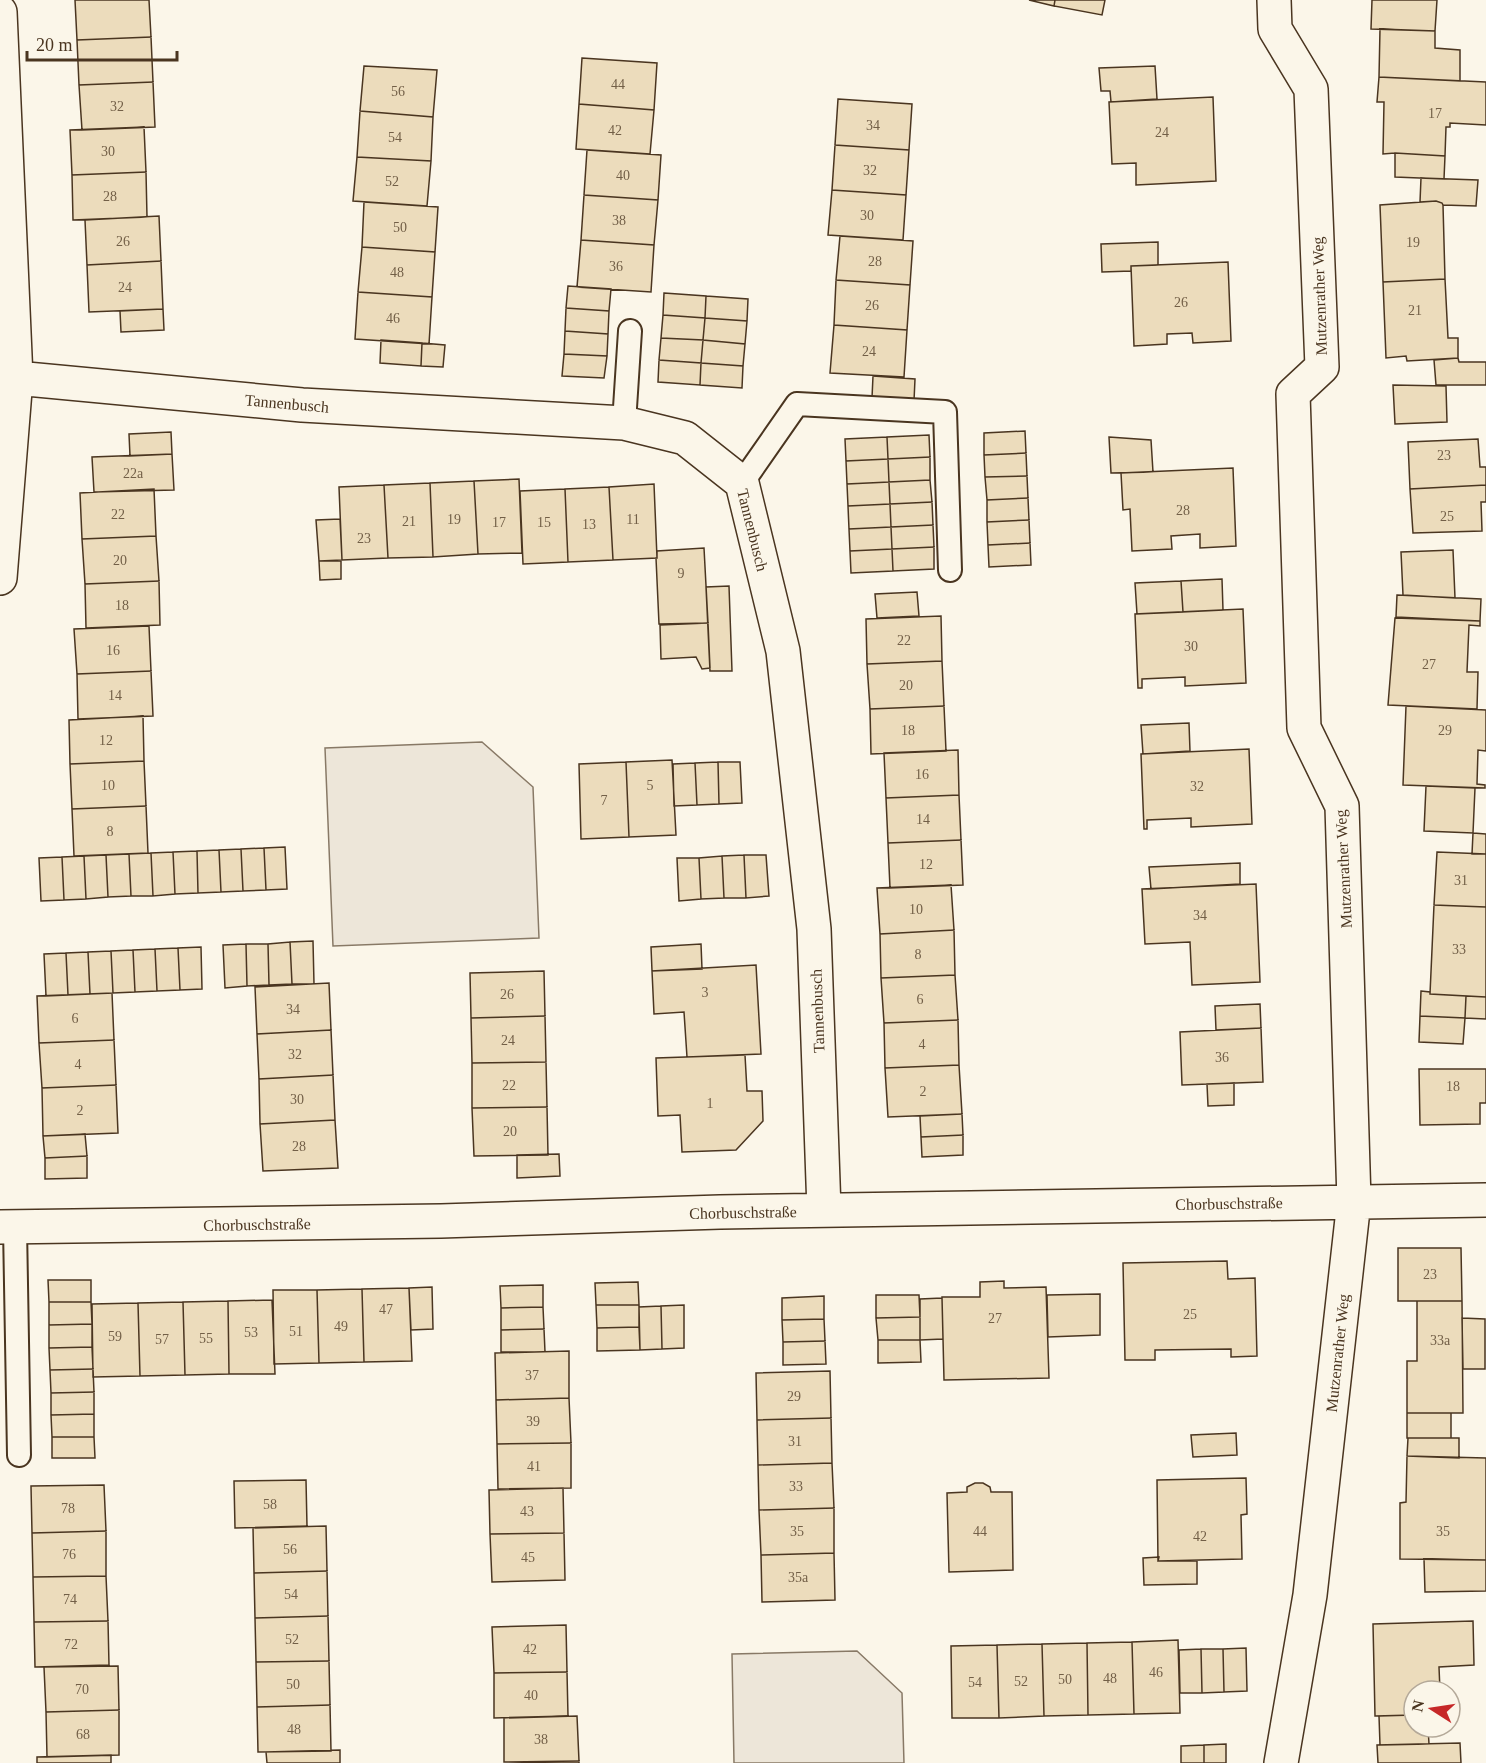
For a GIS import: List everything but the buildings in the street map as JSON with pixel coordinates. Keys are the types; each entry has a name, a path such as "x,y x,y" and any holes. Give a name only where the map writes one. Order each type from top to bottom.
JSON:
{"street":[{"name":"Mutzenrather Weg","path":"1274,0 1275,29 1311,89 1322,367 1293,394 1304,728 1342,806 1354,1201 1310,1595 1281,1763"},
{"path":"0,12 16,378 0,578"},
{"name":"Tannenbusch","path":"16,378 302,405 624,423 685,438 742,483 783,651 786,674 814,929 824,1210"},
{"name":"Chorbuschstraße","path":"8,1227 441,1221 824,1210 1486,1200"}],"lane":[{"path":"624,423 630,331"},
{"path":"742,483 797,404 945,412 950,570"},
{"path":"8,1227 19,1455"}],"shaded area":[{"path":"482,742 533,787 539,938 333,946 325,748"},
{"path":"857,1651 902,1693 904,1763 734,1763 732,1654"}]}
